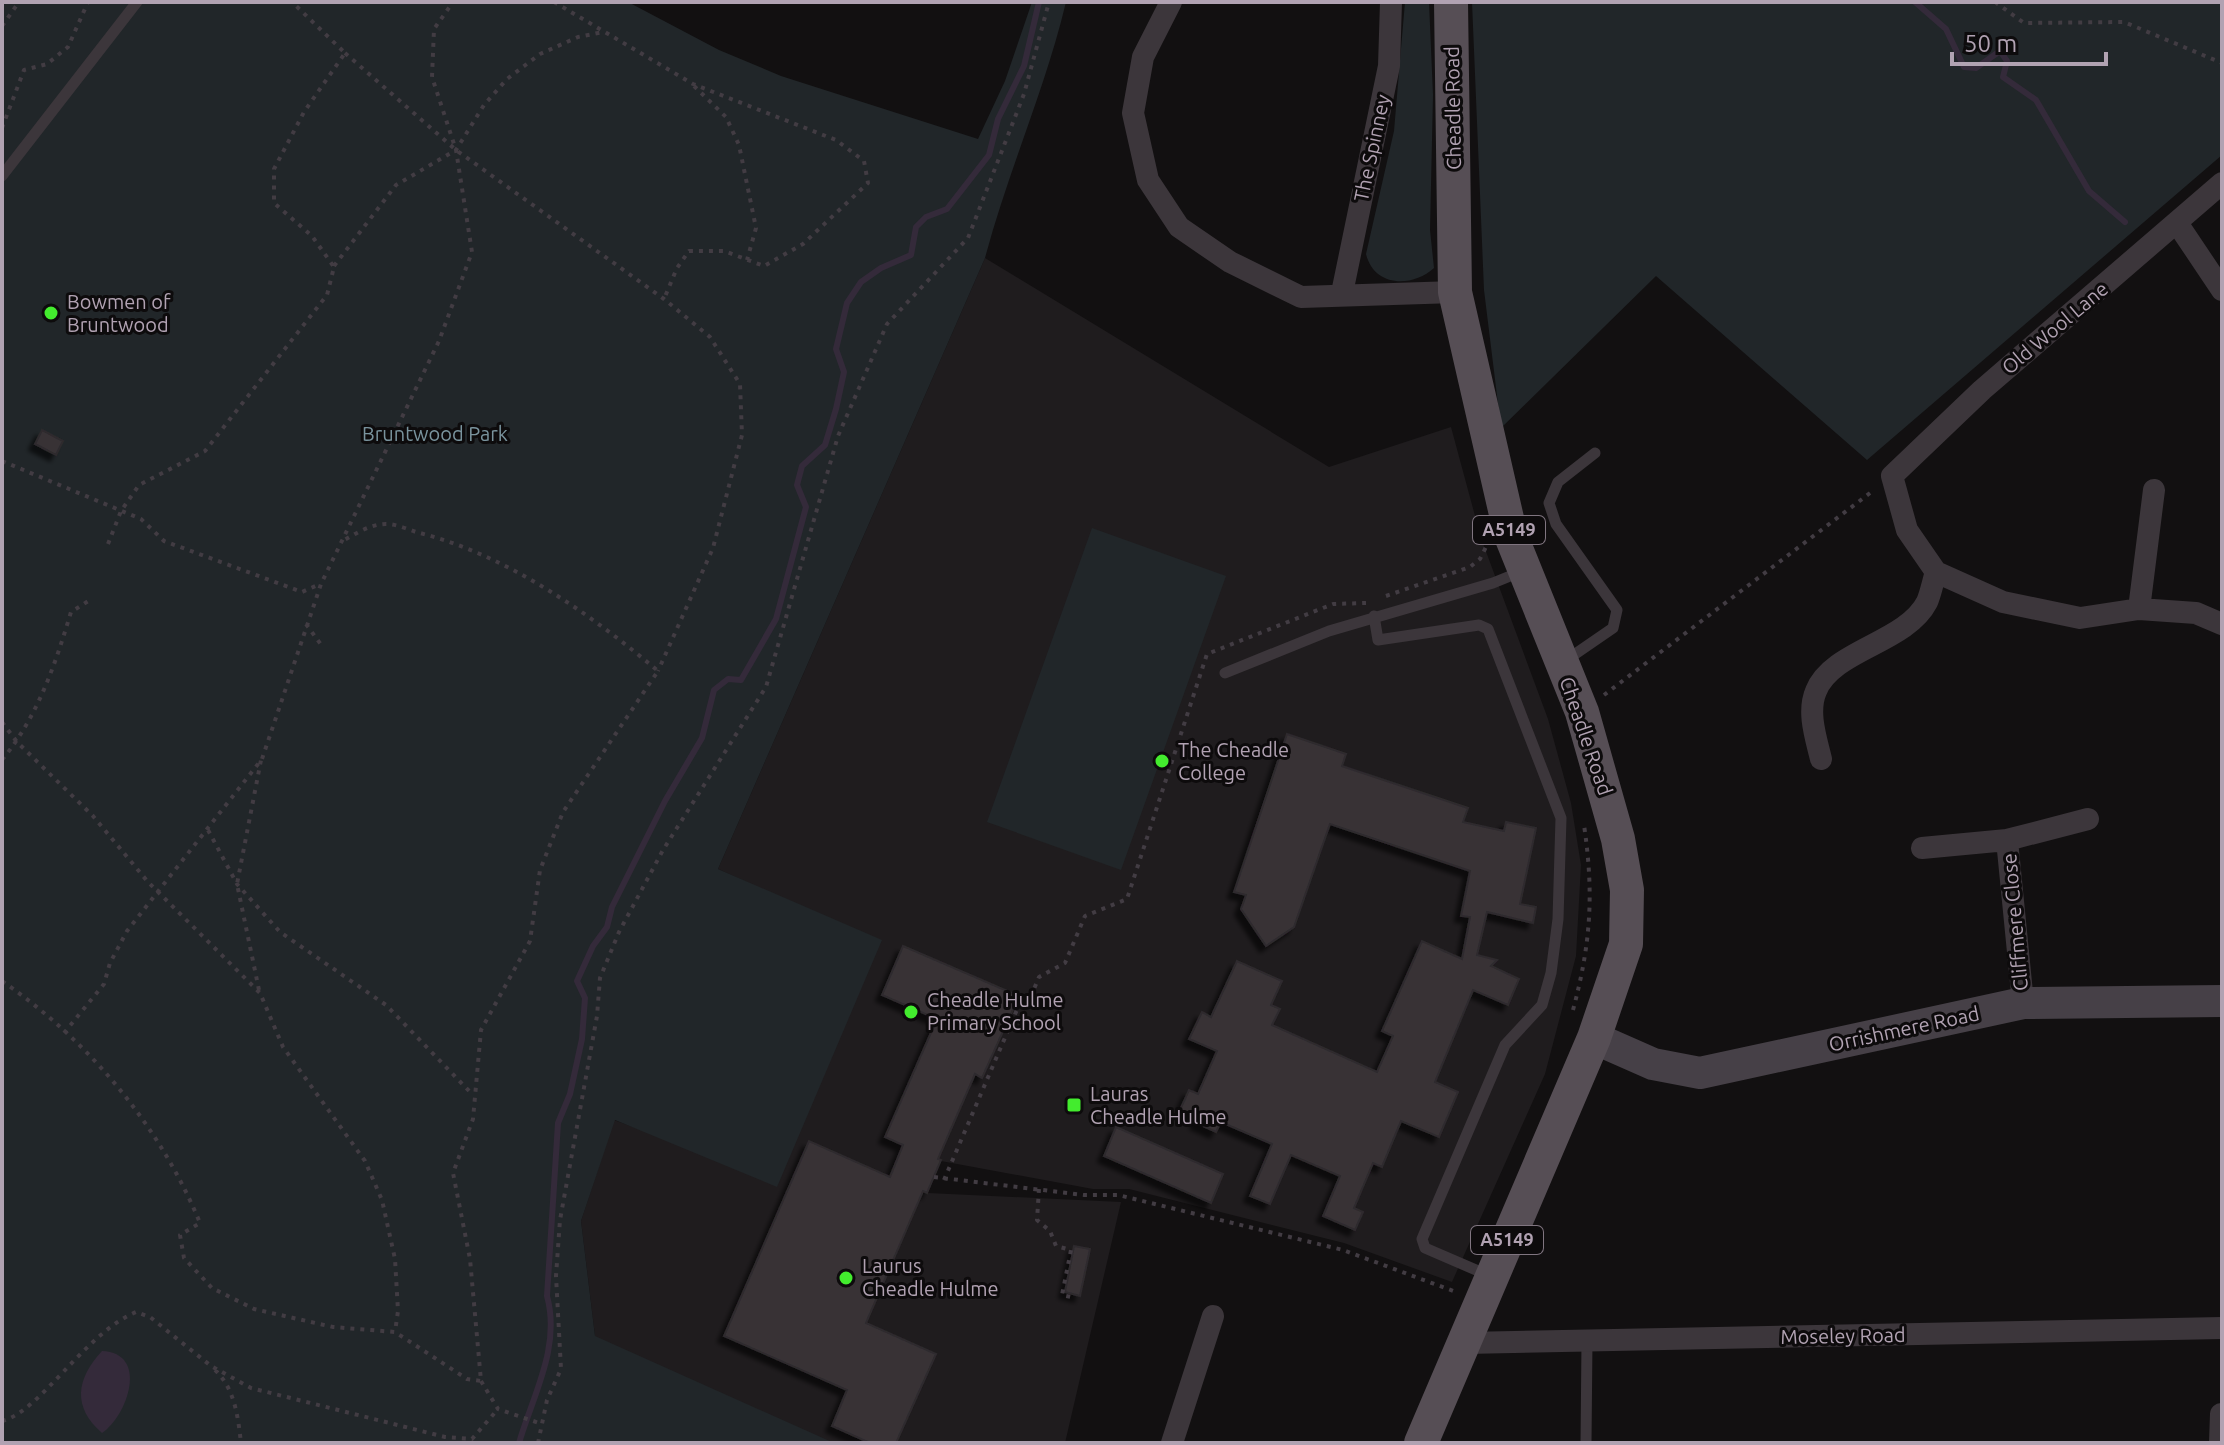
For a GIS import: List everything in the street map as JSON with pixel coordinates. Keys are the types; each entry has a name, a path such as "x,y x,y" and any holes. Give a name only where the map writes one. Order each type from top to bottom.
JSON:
{"main road":[{"name":"Cheadle Road","path":"1421,1443 1594,1038 1626,944 1627,890 1618,839 1582,712 1561,663 1513,575 1455,292 1451,2"}],"street":[{"path":"1171,2 1143,57 1133,113 1148,180 1179,227 1230,262 1301,297 1342,293 1455,292"},
{"name":"The Spinney","path":"1342,293 1389,66 1391,2"},
{"name":"Old Wool Lane","path":"1892,476 1982,390 2222,183"},
{"path":"2177,223 2222,290"},
{"path":"1892,476 1907,530 1936,572 2003,602 2080,618 2139,609 2196,613 2222,624"},
{"path":"2139,609 2154,490"},
{"path":"1821,759 1812,720 1816,691 1832,670 1896,631 1926,604 1936,572"},
{"name":"Cliffmere Close","path":"1922,848 2007,840 2088,819"},
{"name":"Cliffmere Close","path":"2007,840 2023,1003"},
{"name":"Orrishmere Road","path":"1594,1038 1653,1064 1700,1073 2023,1003 2222,1001"},
{"path":"1172,1443 1213,1316"},
{"name":"Moseley Road","path":"1465,1343 2222,1328"},
{"path":"2220,1443 2221,1414"}],"lane":[{"path":"2,176 137,2"},
{"path":"1561,663 1613,628 1617,610 1556,524 1549,503 1558,482 1595,453"},
{"path":"1225,673 1374,616 1513,575"},
{"path":"1374,616 1378,640 1479,625 1488,629 1561,818 1558,919 1551,973 1542,1005 1505,1045 1422,1239 1425,1248 1486,1289"},
{"path":"1586,1443 1587,1341"}],"path":[{"path":"2,26 19,2"},
{"path":"2,128 24,70 47,64 68,47 88,2"},
{"path":"292,2 456,150 664,299 710,337 740,384 742,435 713,548 658,671 563,812 540,870 530,941 481,1030 472,1094 473,1119 453,1173 470,1259 481,1381 498,1409 542,1424"},
{"path":"395,1332 398,1311 395,1259 382,1200 365,1161 283,1047 260,993 237,884 262,759 306,624 321,584 439,341 472,252 456,150 432,77 434,29 453,2"},
{"path":"554,2 693,84 836,140 864,161 868,183 803,244 764,266 724,251 689,251 677,268 664,299"},
{"path":"538,1443 561,1369 556,1276 560,1220 597,1016 600,978 619,932 663,850 766,687 838,436 887,324 968,238 1024,94 1049,2"},
{"path":"1995,2 2024,23 2124,22 2222,63"},
{"path":"108,544 121,511 139,485 205,451 327,295 334,267 396,185 456,150 484,105 507,79 540,54 578,37 605,32"},
{"path":"334,267 312,236 274,203 274,169 304,112 345,53"},
{"path":"693,84 726,117 739,145 756,228 747,260"},
{"path":"2,461 141,519 164,541 302,592 321,584"},
{"path":"1582,712 1892,476"},
{"path":"341,542 361,530 386,524 462,543 541,586 624,643 658,671"},
{"path":"944,1180 1022,998 1029,1001 1039,977 1065,963 1085,916 1127,899 1207,654 1333,604 1367,603 1470,567 1480,559 1487,545 1513,575"},
{"path":"2,760 17,742 53,672 71,612 90,600"},
{"path":"306,624 322,646"},
{"path":"2,722 17,742 93,816 159,893 260,993"},
{"path":"64,1033 104,984 110,963 127,931 262,759"},
{"path":"1573,1011 1584,963 1592,883 1584,821"},
{"path":"208,830 237,884 280,932 386,1005 472,1094"},
{"path":"2,981 64,1033 130,1098 180,1174 200,1223 180,1235 184,1258 212,1288 254,1309 333,1327 395,1332 467,1379 481,1381"},
{"path":"934,1177 1118,1195 1486,1289"},
{"path":"1039,1189 1037,1220 1050,1231 1056,1246 1071,1250 1062,1295 1071,1297 1072,1294"},
{"path":"2,1421 45,1389 100,1332 136,1312 150,1317 226,1380 233,1399 241,1443"},
{"path":"211,1366 251,1388 445,1437 472,1441 498,1409"}],"shaded area":[{"name":"The Cheadle College","path":"985,258 1329,467 1451,427 1481,538 1548,719 1571,803 1581,865 1576,956 1545,1074 1452,1282 1344,1243 1129,1189 1093,1189 941,1161 928,1193 1121,1202 1065,1443 568,1443 595,1336 581,1221 614,1120 644,1131 749,883 718,869"},
{"path":"102,1351 117,1354 130,1373 126,1400 120,1413 102,1433 86,1413 81,1393 87,1372"}],"green space":[{"name":"Bruntwood Park","path":"2,2 628,2 719,50 781,76 978,139 1005,81 1032,2 1066,2 1048,67 985,258 718,869 882,940 777,1187 615,1120 581,1221 595,1336 834,1443 2,1443"},
{"path":"1405,2 1429,2 1433,95 1430,230 1434,268 1415,279 1395,281 1377,273 1366,254 1394,131"},
{"path":"1472,2 2222,2 2222,155 1867,460 1656,276 1501,428 1484,290"},
{"path":"1092,528 1226,576 1121,870 987,822"}],"building":[{"path":"42,430 63,441 56,455 35,444"},
{"path":"1287,734 1346,754 1342,766 1468,808 1463,822 1504,831 1506,822 1536,828 1520,904 1536,907 1533,923 1487,912 1477,955 1497,960 1491,966 1519,979 1508,1005 1473,990 1435,1082 1458,1092 1439,1137 1401,1121 1382,1167 1373,1163 1354,1208 1363,1212 1355,1230 1323,1216 1340,1176 1291,1155 1270,1204 1250,1196 1272,1144 1221,1122 1216,1132 1196,1123 1198,1118 1180,1110 1189,1090 1198,1094 1217,1051 1189,1039 1202,1012 1211,1017 1237,961 1282,981 1271,1005 1280,1009 1272,1025 1377,1072 1393,1036 1382,1031 1422,941 1462,959 1470,917 1461,916 1470,871 1330,824 1294,927 1266,946 1241,909 1246,895 1234,892"},
{"path":"903,946 1019,996 982,1078 975,1074 938,1159 941,1160 927,1193 923,1191 866,1323 936,1354 896,1443 870,1443 832,1426 847,1390 724,1336 809,1141 890,1177 903,1145 885,1137 937,1019 882,995"},
{"path":"1116,1127 1223,1174 1211,1203 1104,1156"},
{"path":"1074,1246 1090,1249 1080,1296 1065,1292"}],"waterway":[{"path":"519,1443 548,1352 550,1315 547,1296 558,1123 570,1094 582,1039 585,998 577,981 593,946 607,927 612,907 665,801 702,738 714,690 728,679 741,680 776,619 806,507 797,485 802,466 825,445 836,409 844,372 836,349 847,303 861,282 881,268 911,255 916,227 926,217 947,209 989,155 998,119 1024,66 1039,2"},
{"path":"1915,2 1946,29 1964,67 1976,68 2000,51 2007,61 2003,77 2036,100 2089,191 2125,222"}],"place":[{"name":"Bowmen of Bruntwood","path":"51,313"},
{"name":"The Cheadle College","path":"1162,761"},
{"name":"Cheadle Hulme Primary School","path":"911,1012"},
{"name":"Lauras Cheadle Hulme","path":"1074,1105"},
{"name":"Laurus Cheadle Hulme","path":"846,1278"}]}
